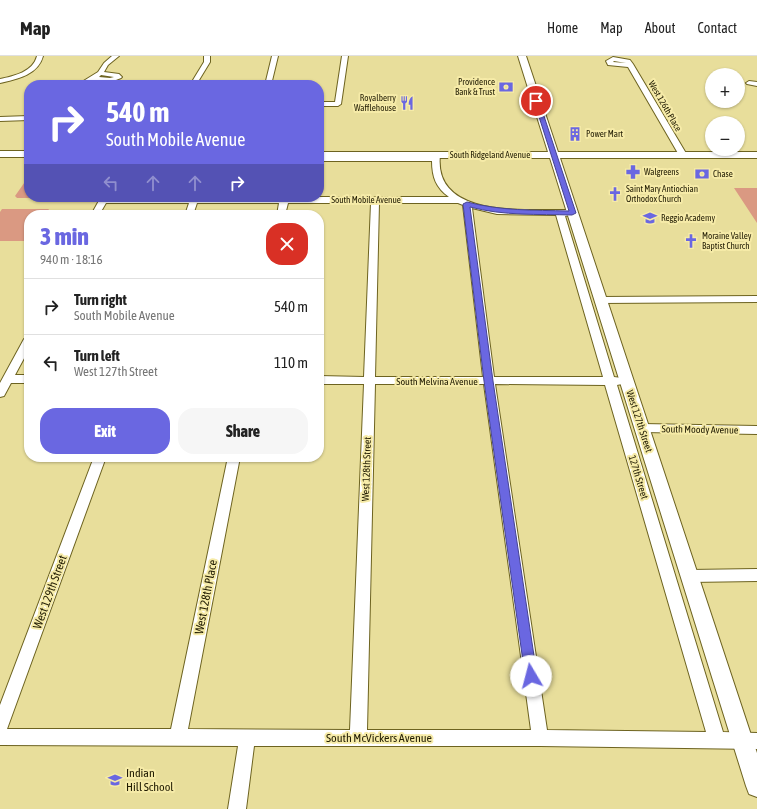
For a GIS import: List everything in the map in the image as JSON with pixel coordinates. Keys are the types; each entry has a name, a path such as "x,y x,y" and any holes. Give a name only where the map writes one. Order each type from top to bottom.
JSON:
{"main road":[{"name":"West 127th Street","path":"522,56 553,152 566,213 601,300 690,576 749,741 757,786"},
{"path":"0,149 24,149"},
{"name":"South Ridgeland Avenue","path":"324,150 757,155"},
{"name":"South Ridgeland Avenue","path":"682,153 757,150"},
{"name":"South Ridgeland Avenue","path":"324,155 435,157 553,152"},
{"path":"0,154 24,154"}],"street":[{"path":"0,82 30,70 39,62 40,56"},
{"path":"89,80 100,73 106,64 116,56"},
{"path":"196,80 207,62 207,56"},
{"path":"269,80 275,56"},
{"path":"324,104 338,104 345,56"},
{"name":"West 126th Place","path":"631,65 682,153"},
{"path":"93,78 111,80 119,78 117,75 100,73"},
{"path":"748,83 757,84"},
{"path":"0,119 24,118"},
{"path":"324,159 435,157 437,176 441,188 463,202 540,738"},
{"name":"South Mobile Avenue","path":"324,200 463,202 497,211 566,213"},
{"name":"West 128th Street","path":"358,738 375,200"},
{"name":"127th Street","path":"566,213 610,381 717,741"},
{"path":"601,300 757,299"},
{"path":"0,393 24,349"},
{"path":"8,379 24,379"},
{"name":"South Melvina Avenue","path":"324,380 627,381"},
{"name":"South Moody Avenue","path":"642,428 757,430"},
{"name":"West 129th Street","path":"0,727 98,462"},
{"name":"West 128th Place","path":"178,738 233,462"},
{"path":"690,576 757,576"},
{"name":"South McVickers Avenue","path":"0,738 540,738 749,741"},
{"path":"237,809 247,738"}],"shaded area":[{"path":"24,183 24,198 17,198 15,196"},
{"path":"734,188 757,188 757,223"},
{"path":"2,209 49,209 24,210 24,241 0,241 0,212"}],"place":[{"name":"Providence Bank & Trust","path":"506,87"},
{"name":"Royalberry Wafflehouse","path":"407,103"},
{"name":"Power Mart","path":"575,134"},
{"name":"Walgreens","path":"633,172"},
{"name":"Chase","path":"702,174"},
{"name":"Saint Mary Antiochian Orthodox Church","path":"615,194"},
{"name":"Reggio Academy","path":"650,218"},
{"name":"Moraine Valley Baptist Church","path":"691,241"},
{"name":"Indian Hill School","path":"115,780"}],"route":[{"path":"531,676 489,381 467,204 497,211 572,213 536,101"}]}
